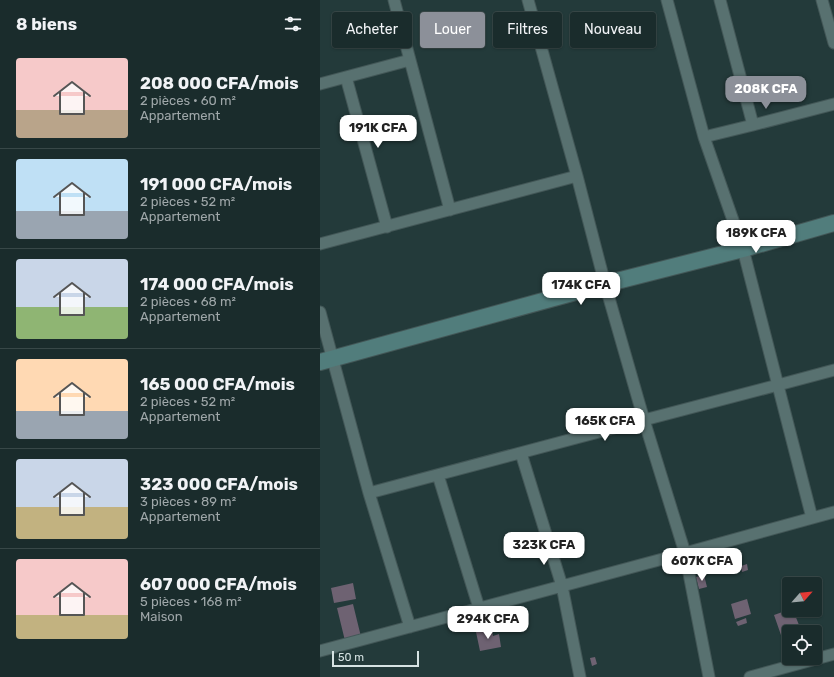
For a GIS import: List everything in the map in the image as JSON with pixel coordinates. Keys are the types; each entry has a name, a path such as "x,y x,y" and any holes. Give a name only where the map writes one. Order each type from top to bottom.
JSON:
{"street":[{"path":"394,0 450,210"},
{"path":"666,0 704,137 742,249 812,518"},
{"path":"720,0 753,125"},
{"path":"822,0 834,43"},
{"path":"531,1 605,284 644,420 685,553 709,677"},
{"path":"320,84 410,60"},
{"path":"346,77 387,227"},
{"path":"704,137 834,104"},
{"path":"320,244 577,176"},
{"path":"326,360 834,223"},
{"path":"320,312 326,360 410,627"},
{"path":"369,493 834,370"},
{"path":"521,453 562,586 580,677"},
{"path":"438,475 479,608"},
{"path":"320,651 834,512"},
{"path":"750,677 834,654"}],"building":[{"path":"747,564 748,570 742,572 741,566"},
{"path":"704,575 707,587 699,589 696,577"},
{"path":"353,583 356,599 334,603 331,588"},
{"path":"747,599 751,614 735,619 731,604"},
{"path":"353,604 363,645 347,649 337,608"},
{"path":"782,612 782,617 796,617 799,625 782,625 782,638 774,615"},
{"path":"746,618 747,623 738,626 736,622"},
{"path":"492,629 493,636 499,634 501,647 480,651 476,632"},
{"path":"595,657 597,664 592,666 590,658"}]}
